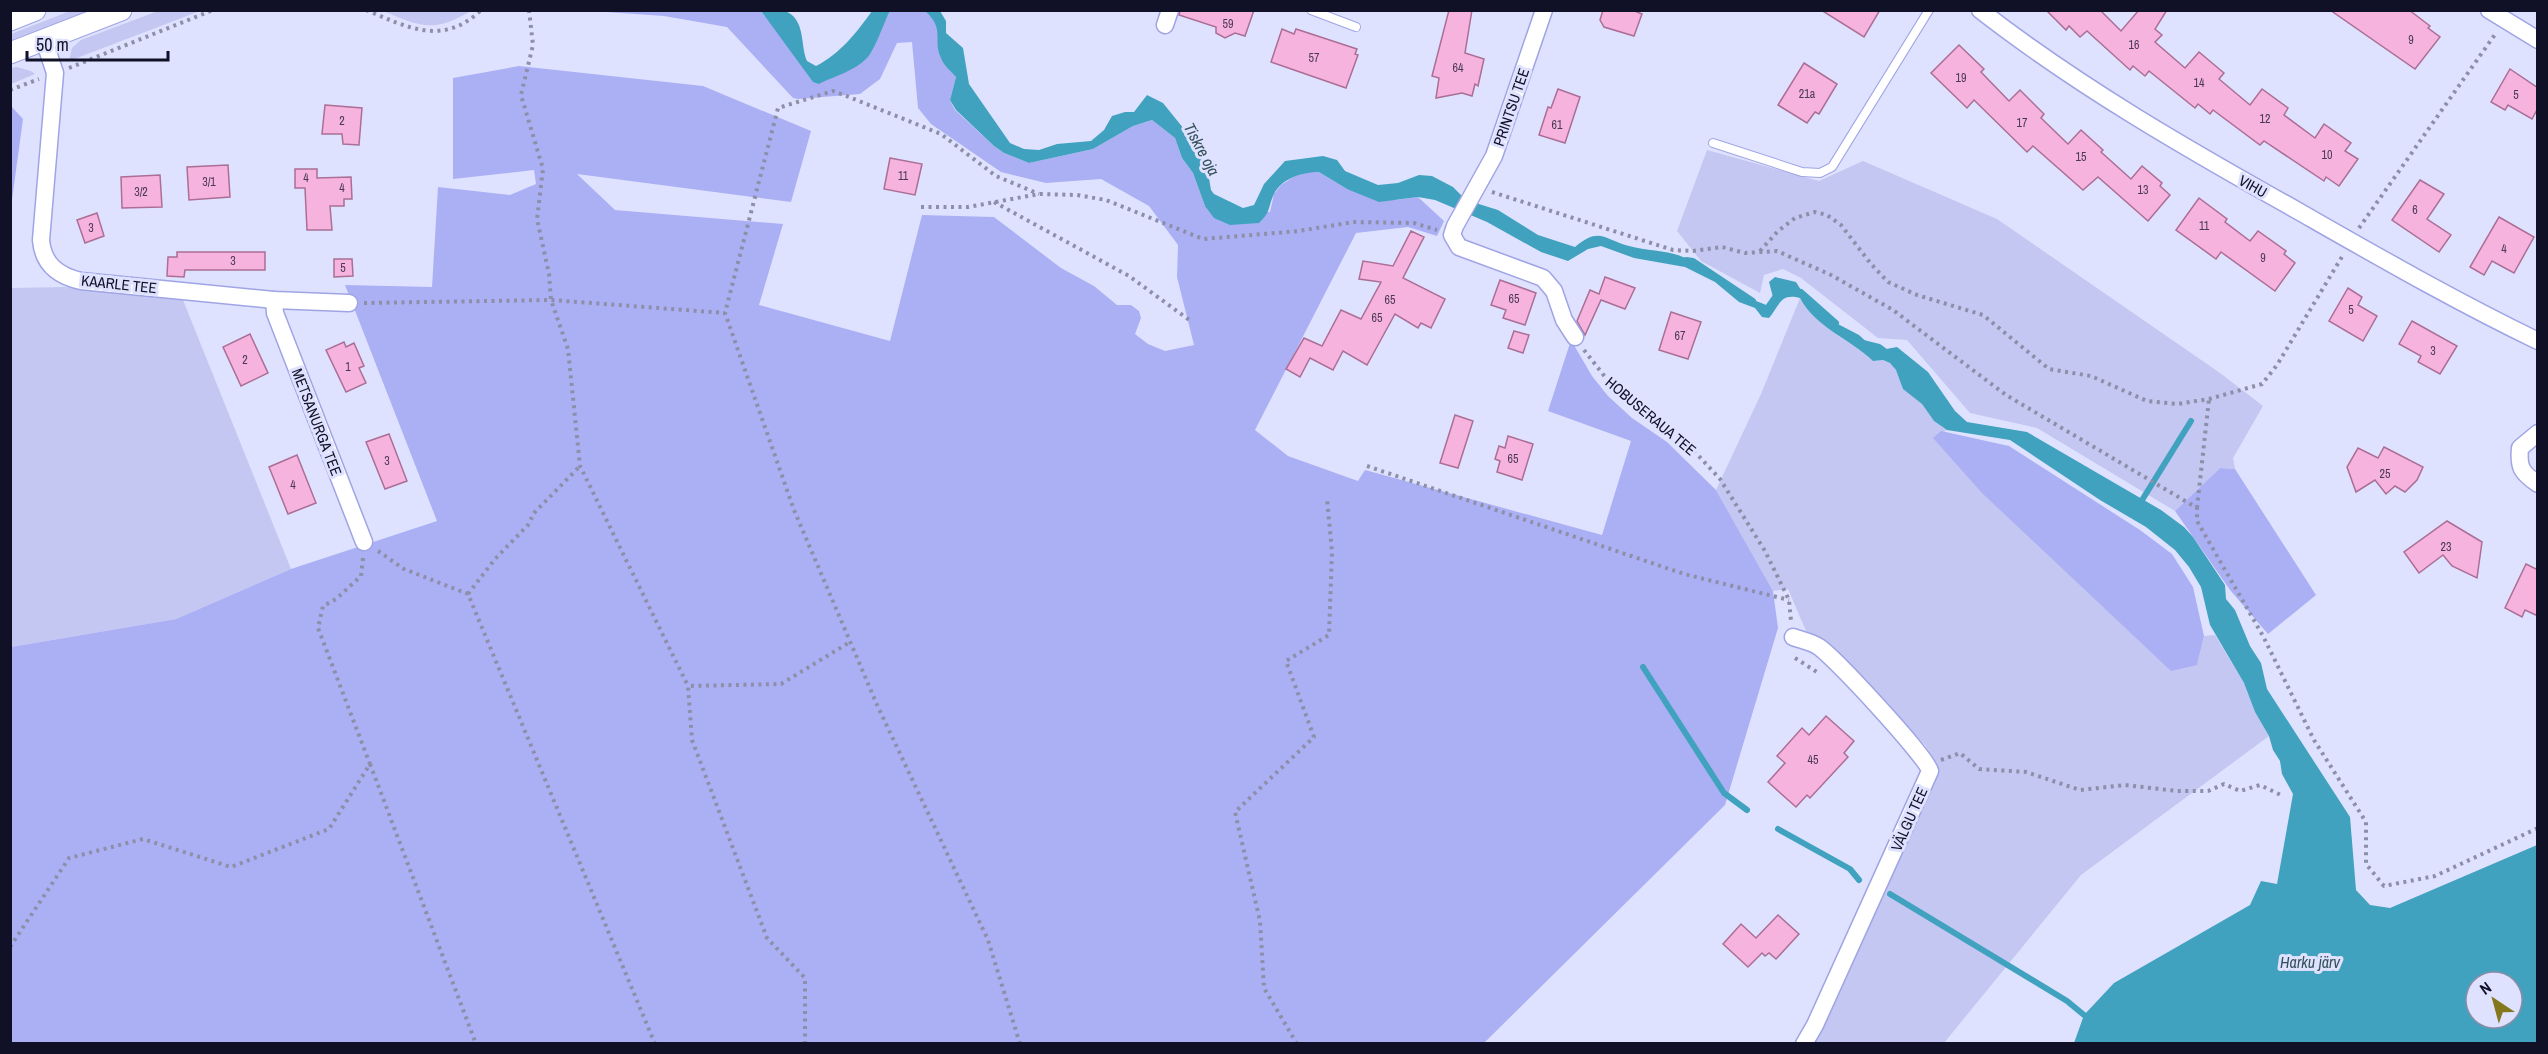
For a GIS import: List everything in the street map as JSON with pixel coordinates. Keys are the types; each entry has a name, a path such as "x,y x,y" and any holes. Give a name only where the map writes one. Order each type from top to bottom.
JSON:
{"street":[{"path":"10,20 35,10"},
{"path":"10,53 121,10"},
{"name":"PRINTSU TEE","path":"1470,200 1494,156 1544,10"},
{"name":"VIHU","path":"1980,10 2029,48 2116,104 2231,173 2462,304 2538,340"},
{"path":"2489,10 2538,40"},
{"name":"KAARLE TEE","path":"44,40 55,73 41,240 42,253 47,264 68,278 81,281 274,300 349,303"},
{"path":"1470,200 1452,235 1459,248 1544,278 1554,291 1564,320 1575,337"},
{"name":"METSANURGA TEE","path":"274,300 275,313 364,542"},
{"path":"2538,433 2520,448 2519,459 2524,474 2538,484"},
{"path":"1793,637 1819,647 1929,764"},
{"name":"VÄLGU TEE","path":"1804,1044 1815,1025 1923,792 1930,771 1929,764"}],"lane":[{"path":"1311,10 1356,27"},
{"path":"1713,142 1802,172 1820,173 1832,167 1929,10"}],"path":[{"path":"10,90 213,10"},
{"path":"366,10 410,28 432,31 457,27 481,10"},
{"path":"529,10 533,45 521,95 543,170 537,219 549,274 551,300 568,349 580,466 688,686 692,740 766,938 805,978 805,1044"},
{"path":"1760,252 1778,231 1795,218 1815,212 1827,215 1841,225 1888,282 1917,295 1983,315 2049,369 2091,376 2147,401 2177,404 2209,399 2262,384 2271,375 2350,241 2505,20"},
{"path":"1020,1044 988,940 878,707 794,510 725,313 778,108 833,92 849,97 941,134 996,176 1039,194"},
{"path":"921,207 968,207 1039,194 1077,195 1106,201 1203,239 1299,231 1353,222 1414,223 1452,235"},
{"path":"1470,200 1673,250 1693,252 1722,247 1745,253 1777,251 1832,275 1893,310 2006,395 2197,508"},
{"path":"994,201 1129,276 1192,322"},
{"path":"349,303 551,300 725,313"},
{"name":"HOBUSERAUA TEE","path":"1575,337 1613,387 1686,441 1720,479 1765,551 1789,600 1793,637"},
{"path":"2209,399 2197,521 2263,636 2314,740 2366,822 2366,864 2384,886 2435,876 2538,828"},
{"path":"468,594 495,559 528,525 534,513 580,466"},
{"path":"1367,466 1684,574 1789,600"},
{"path":"1298,1044 1264,988 1260,921 1235,812 1314,737 1286,661 1329,635 1332,552 1327,499"},
{"path":"476,1044 318,628 323,606 336,600 361,576 364,542 404,569 468,594 655,1044"},
{"path":"688,686 781,684 850,642"},
{"path":"1795,658 1821,674 1829,682"},
{"path":"1929,764 1960,753 1979,769 2026,772 2080,790 2124,785 2177,791 2208,791 2224,784 2240,791 2259,784 2283,796"},
{"path":"10,947 69,858 143,839 231,867 329,830 370,764"}],"shaded area":[{"path":"70,11 87,11 11,40 11,34"},
{"path":"158,11 200,11 69,61 72,48 81,40"},
{"path":"383,11 471,11 447,23 427,25 408,21"},
{"path":"591,11 761,11 819,84 873,49 876,37 890,11 925,11 935,23 939,37 938,48 956,77 950,100 955,110 994,146 1004,153 1029,163 1093,149 1133,126 1152,120 1175,138 1182,158 1193,173 1205,206 1270,212 1274,194 1281,185 1295,176 1309,172 1319,172 1347,189 1396,200 1418,197 1444,221 1437,236 1408,227 1356,233 1255,430 1288,456 1358,481 1365,470 1602,535 1631,441 1548,411 1571,340 1592,376 1608,396 1632,418 1667,442 1716,490 1773,591 1778,628 1725,805 1484,1043 11,1044 11,647 176,619 291,569 437,521 345,285 432,287 438,187 510,195 536,184 534,170 453,179 453,78 519,66 703,86 811,131 791,202 577,174 615,210 783,224 759,305 890,341 922,215 994,217 1061,268 1094,286 1117,305 1131,305 1139,311 1141,318 1135,334 1148,344 1165,351 1194,345 1177,277 1178,245 1149,206 1101,179 1046,183 1001,172 931,124 918,108 912,42 897,43 880,79 860,94 798,99 793,98 727,27 664,16"},
{"path":"17,67 35,74 11,84 11,68"},
{"path":"11,106 23,119 11,207"},
{"path":"1707,150 1819,181 1863,161 1997,219 2220,373 2263,406 2233,458 2235,469 2220,468 2175,511 2037,428 1970,413 1907,340 1878,338 1801,278 1783,269 1764,275 1760,293 1701,261 1677,231"},
{"path":"65,287 183,300 291,569 176,619 11,647 11,288"},
{"path":"1800,298 1824,325 1873,361 1883,360 1890,363 1896,370 1904,389 1922,404 1934,421 1947,430 1934,438 2197,665 2204,636 2215,635 2244,683 2255,712 2269,736 2081,875 1944,1043 1812,1043 1937,771 1933,758 1925,745 1822,638 1806,631 1788,589 1773,591 1716,490 1761,394"},
{"path":"1941,431 2009,446 2140,530 2172,554 2193,587 2204,636 2197,665 2171,671 1982,493 1933,438"},
{"path":"2220,468 2235,469 2316,595 2268,634 2230,590 2175,511"}],"water":[{"path":"780,10 792,15 799,26 807,61 816,66 840,49 872,11 890,11 867,58 850,70 819,84 813,82 761,11"},
{"name":"Harku järv","path":"925,11 940,11 946,21 946,33 963,48 969,84 1010,143 1024,149 1039,150 1057,144 1091,141 1104,130 1112,116 1134,112 1147,95 1163,103 1205,155 1211,190 1214,194 1243,208 1254,205 1264,184 1285,161 1323,156 1337,160 1345,171 1378,185 1398,183 1419,175 1432,176 1453,187 1466,200 1498,210 1538,235 1575,247 1590,237 1602,236 1636,248 1677,255 1696,263 1733,291 1766,305 1774,301 1769,282 1775,277 1796,282 1806,298 1836,323 1859,335 1872,347 1881,350 1897,347 1928,372 1955,411 1967,422 2027,432 2161,510 2184,527 2193,537 2225,585 2226,599 2235,610 2250,646 2261,663 2267,689 2350,817 2356,890 2370,905 2390,908 2537,845 2537,1043 2074,1043 2084,1015 2114,983 2250,905 2261,881 2277,884 2293,794 2282,774 2280,761 2255,712 2244,683 2210,625 2201,587 2175,550 2146,527 2100,500 2010,440 1947,430 1934,421 1922,404 1903,389 1896,370 1890,363 1883,360 1873,361 1824,325 1800,298 1784,299 1769,318 1762,317 1755,308 1739,302 1715,282 1685,267 1634,258 1601,246 1588,249 1568,261 1541,252 1487,222 1435,200 1418,197 1379,202 1347,189 1319,172 1306,173 1282,184 1274,194 1266,215 1259,223 1230,225 1214,218 1205,206 1193,173 1182,158 1175,138 1152,120 1133,126 1093,149 1029,163 1004,153 956,110 950,100 956,77 942,61 935,24"}],"building":[{"path":"1180,10 1254,10 1245,36 1235,33 1225,38 1216,33 1216,27 1179,15"},
{"path":"1449,10 1472,10 1465,53 1484,59 1478,86 1475,84 1472,96 1462,93 1436,98 1439,78 1432,76"},
{"path":"1603,10 1632,10 1642,14 1634,36 1604,27 1600,20"},
{"path":"1821,10 1880,10 1864,37"},
{"path":"2046,10 2100,10 2121,31 2139,10 2167,10 2155,29 2162,35 2155,42 2185,68 2199,52 2224,73 2219,79 2250,105 2262,89 2288,108 2284,115 2315,138 2324,124 2351,143 2345,151 2358,159 2339,186 2326,177 2324,181 2264,141 2260,145 2213,110 2210,114 2198,104 2195,108 2149,71 2145,76 2133,66 2130,70 2087,31 2080,37 2069,26 2066,30"},
{"path":"2330,10 2409,10 2440,37 2415,69"},
{"path":"1282,29 1294,34 1296,29 1357,49 1355,54 1358,55 1346,88 1271,62"},
{"path":"1959,45 1984,69 1981,72 2009,101 2020,90 2044,114 2041,118 2068,144 2081,130 2131,179 2142,166 2162,183 2160,186 2170,195 2148,221 2098,177 2083,190 2033,146 2027,152 1974,100 1967,108 1931,73"},
{"path":"1804,63 1837,84 1819,114 1815,112 1807,123 1778,105"},
{"path":"2510,69 2538,88 2538,108 2532,119 2508,105 2505,110 2491,102"},
{"path":"1558,89 1580,97 1565,143 1539,135 1548,107 1551,108"},
{"path":"325,105 362,108 359,145 343,144 342,134 322,134"},
{"path":"890,158 922,164 915,195 884,189"},
{"path":"228,165 230,197 189,200 187,167"},
{"path":"295,169 317,169 317,178 351,177 352,199 344,199 344,206 330,206 332,230 307,230 305,188 295,188"},
{"path":"160,175 162,207 122,208 121,177"},
{"path":"2420,180 2444,194 2427,219 2451,235 2439,252 2392,220"},
{"path":"2199,198 2227,219 2225,222 2250,241 2258,231 2286,251 2284,254 2295,263 2275,291 2221,252 2216,259 2176,230"},
{"path":"97,213 104,236 85,243 77,220"},
{"path":"2499,217 2534,237 2514,273 2492,261 2484,275 2470,267"},
{"path":"1411,231 1424,237 1403,278 1445,299 1431,328 1421,323 1418,328 1395,314 1367,365 1343,351 1333,370 1310,358 1300,377 1286,369 1304,338 1322,346 1341,310 1361,319 1381,282 1359,279 1363,261 1393,266"},
{"path":"177,252 265,252 265,270 185,270 184,277 167,276 168,257 177,257"},
{"path":"334,259 352,259 353,276 334,277"},
{"path":"1605,277 1635,288 1625,309 1601,300 1585,335 1577,321 1590,290 1599,294"},
{"path":"1500,280 1536,293 1525,325 1503,318 1506,310 1491,305"},
{"path":"2348,288 2362,297 2358,305 2377,316 2363,341 2329,321"},
{"path":"1671,312 1701,322 1688,359 1659,350"},
{"path":"2412,321 2457,346 2440,374 2418,362 2421,356 2399,344"},
{"path":"1514,331 1529,335 1523,353 1508,348"},
{"path":"250,334 268,373 241,386 223,347"},
{"path":"344,342 346,347 354,343 364,366 359,368 366,383 346,392 326,350"},
{"path":"1455,415 1473,421 1458,468 1440,463"},
{"path":"389,434 407,481 385,489 366,442"},
{"path":"1508,436 1533,444 1522,480 1497,472 1500,461 1495,459 1499,446 1505,448"},
{"path":"2384,447 2423,467 2417,480 2405,492 2395,486 2386,494 2375,480 2356,492 2347,467 2358,448 2378,458"},
{"path":"297,455 316,503 288,514 269,467"},
{"path":"2447,521 2482,542 2477,578 2452,566 2443,555 2419,573 2404,552"},
{"path":"2526,564 2538,570 2538,616 2525,610 2522,617 2505,608"},
{"path":"1826,716 1854,741 1844,753 1848,757 1810,798 1807,795 1796,807 1768,782 1785,763 1777,756 1802,728 1809,735"},
{"path":"1778,915 1799,934 1776,959 1769,953 1765,956 1762,953 1748,967 1723,944 1741,924 1756,938"}],"waterway":[{"path":"1686,260 1693,261 1753,301"},
{"path":"1801,292 1836,323"},
{"path":"1764,308 1766,310 1778,293"},
{"path":"1863,343 1879,347 1887,353"},
{"path":"2139,505 2191,421"},
{"path":"1643,667 1724,793 1747,810"},
{"path":"1778,829 1850,869 1859,880"},
{"path":"1890,894 2067,1001 2084,1015"}],"water label":[{"name":"Tiskre oja","path":"1202,149"}]}
